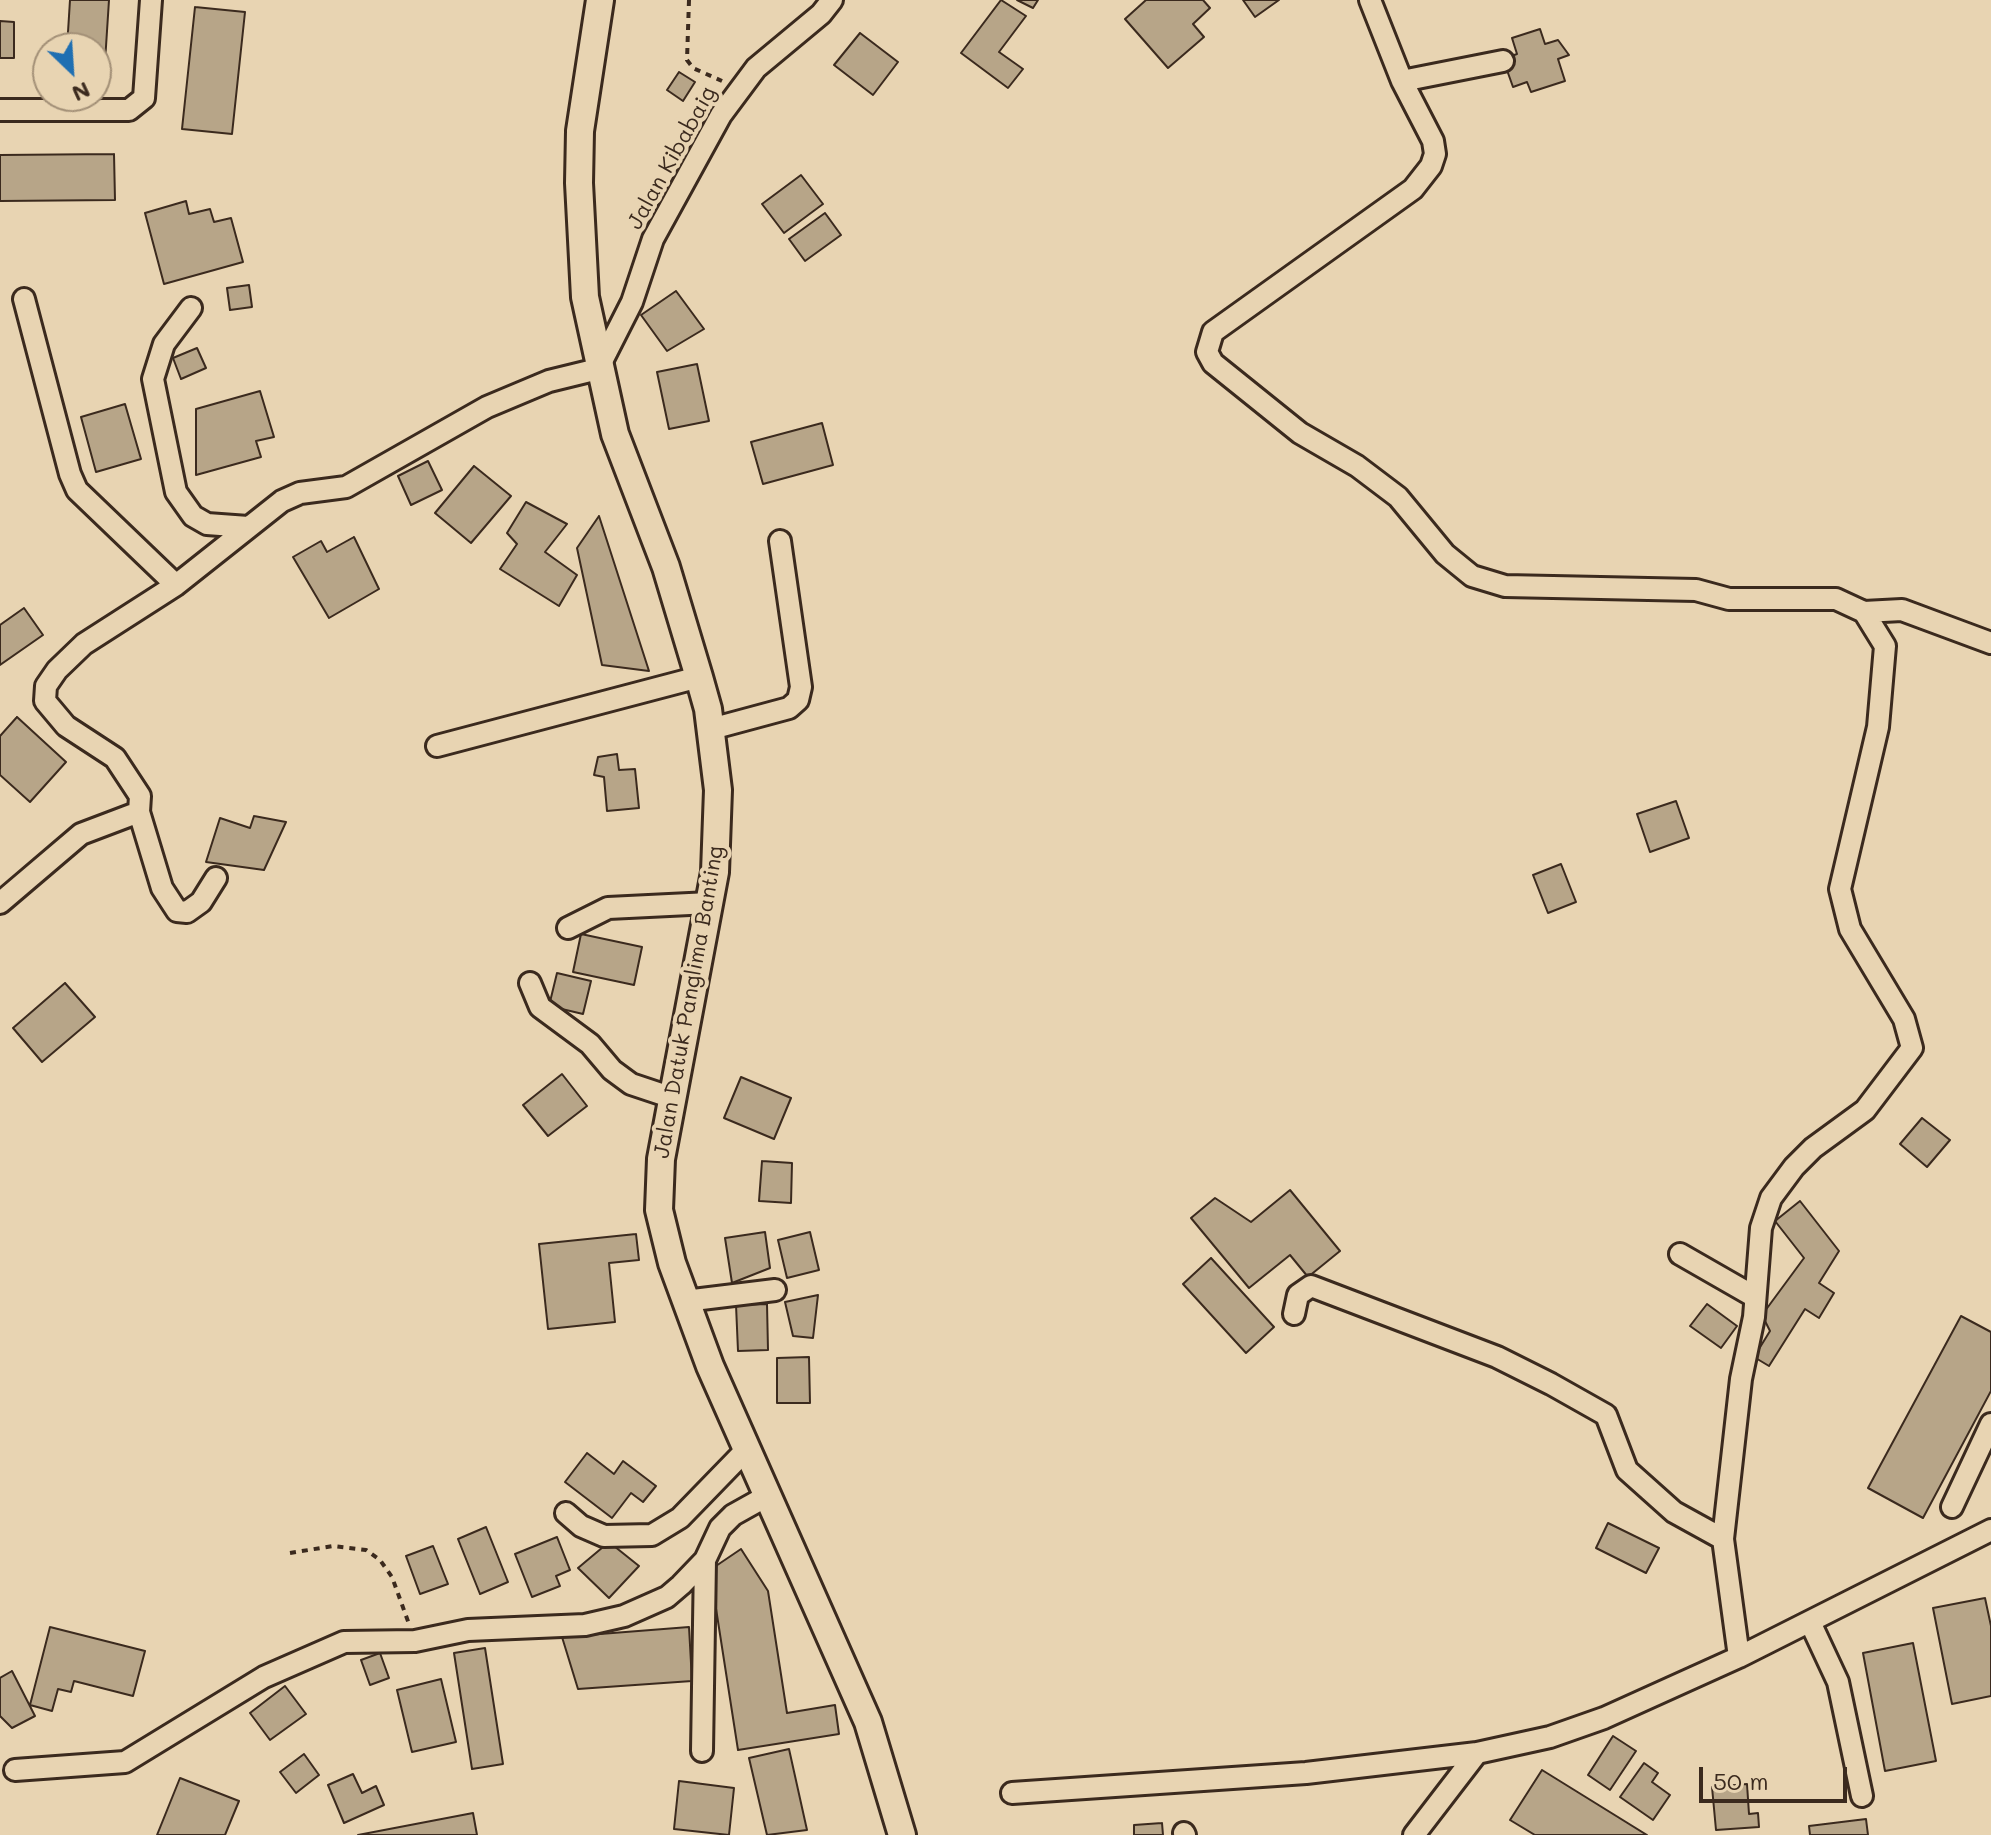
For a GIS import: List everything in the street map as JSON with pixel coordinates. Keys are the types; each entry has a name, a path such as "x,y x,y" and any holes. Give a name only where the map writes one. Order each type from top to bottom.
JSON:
{"main road":[{"name":"Jalan Datuk Panglima Banting","path":"600,0 580,131 579,183 585,297 598,369 615,434 666,567 699,677 711,729 719,830 710,903 661,1159 659,1210 685,1301 746,1450 868,1722 902,1835"}],"street":[{"path":"0,110 129,110 144,98 151,0"},
{"name":"Jalan Kibabaig","path":"598,369 632,302 653,239 739,88 832,0"},
{"path":"1370,0 1402,81 1433,141 1435,154 1425,177 1330,250 1213,332 1207,352 1213,363 1300,433 1383,484 1415,512 1457,565 1489,583 1696,590 1729,599 1836,599 1864,612 1902,610 1991,643"},
{"path":"1402,81 1503,61"},
{"path":"24,299 70,474 77,490 176,585"},
{"path":"191,308 164,344 153,379 176,492 193,516 207,524 248,527"},
{"path":"216,878 201,902 187,912 177,911 162,888 139,812 140,796 132,779 115,758 66,726 51,711 45,701 46,686 84,644 176,585 227,548 248,527 293,496 346,487 519,392 598,369"},
{"path":"711,729 789,708 798,700 801,687 780,541"},
{"path":"1739,1657 1723,1539 1741,1379 1754,1317 1761,1228 1771,1198 1813,1148 1833,1138 1865,1110 1912,1048 1904,1019 1850,929 1840,889 1878,727 1883,677 1885,646 1864,612"},
{"path":"437,746 699,677"},
{"path":"0,903 81,834 139,812"},
{"path":"568,928 608,908 710,903"},
{"path":"530,983 540,1007 590,1044 612,1070 631,1084 673,1098"},
{"path":"1680,1254 1755,1297"},
{"path":"1294,1314 1298,1295 1311,1286 1497,1357 1551,1384 1606,1415 1627,1470 1674,1512 1723,1539"},
{"path":"685,1301 775,1290"},
{"path":"1952,1507 1991,1424"},
{"path":"566,1513 581,1526 604,1536 652,1535 680,1518 746,1450"},
{"path":"15,1770 125,1762 264,1677 344,1642 415,1641 468,1630 585,1625 624,1616 667,1597 705,1560 720,1528 733,1515 767,1496"},
{"path":"1012,1793 1306,1773 1477,1753 1550,1737 1604,1718 1739,1657 1989,1537"},
{"path":"702,1751 705,1560"},
{"path":"1810,1622 1838,1682 1862,1796"},
{"path":"1414,1835 1477,1753"}],"path":[{"path":"689,0 687,60 693,68 739,88"},
{"path":"290,1553 353,1546 380,1560 392,1577 415,1641"}],"building":[{"path":"70,0 109,0 107,32 68,32"},
{"path":"1001,0 1026,16 999,52 1023,69 1008,88 961,53"},
{"path":"1017,0 1038,0 1033,8"},
{"path":"1146,0 1203,0 1210,8 1193,24 1204,37 1168,68 1125,19"},
{"path":"1243,0 1279,0 1255,17"},
{"path":"195,7 245,12 232,134 182,129"},
{"path":"0,21 14,22 14,58 0,58"},
{"path":"1540,29 1545,44 1558,40 1569,55 1558,59 1565,81 1531,92 1527,82 1513,87 1503,59 1517,54 1512,38"},
{"path":"860,33 898,62 873,95 834,65"},
{"path":"679,72 695,82 683,101 667,90"},
{"path":"114,154 115,200 0,201 0,155"},
{"path":"801,175 823,204 784,233 762,204"},
{"path":"186,201 189,214 210,209 214,222 231,218 243,262 164,284 145,213"},
{"path":"825,213 841,235 805,261 789,239"},
{"path":"249,285 252,307 230,310 227,288"},
{"path":"676,291 704,329 667,351 641,315"},
{"path":"197,348 206,368 181,379 173,358"},
{"path":"697,364 709,421 669,429 657,372"},
{"path":"260,391 274,437 256,441 261,457 196,475 196,409"},
{"path":"125,404 141,459 96,472 81,417"},
{"path":"822,423 833,465 763,484 751,442"},
{"path":"428,461 442,490 411,505 398,476"},
{"path":"474,466 511,496 471,543 435,513"},
{"path":"526,502 567,524 545,552 577,575 559,606 500,569 517,544 507,533"},
{"path":"599,516 649,671 602,665 577,548"},
{"path":"354,537 379,589 329,618 293,557 321,541 327,552"},
{"path":"24,608 43,635 0,665 0,625"},
{"path":"17,717 66,762 30,802 0,775 0,736"},
{"path":"617,754 619,770 635,769 639,808 607,811 604,777 594,775 598,757"},
{"path":"1676,801 1689,838 1650,852 1637,814"},
{"path":"254,816 286,822 264,870 206,862 220,818 250,828"},
{"path":"1561,864 1576,902 1548,913 1533,875"},
{"path":"581,934 642,947 634,985 573,972"},
{"path":"557,973 591,981 583,1014 549,1006"},
{"path":"65,983 95,1017 42,1062 13,1028"},
{"path":"562,1074 587,1106 548,1136 523,1105"},
{"path":"741,1077 791,1098 774,1139 724,1118"},
{"path":"1922,1118 1950,1140 1927,1167 1900,1144"},
{"path":"762,1161 792,1163 791,1203 759,1201"},
{"path":"1290,1190 1340,1251 1308,1277 1290,1255 1249,1288 1191,1218 1215,1198 1251,1222"},
{"path":"1800,1201 1839,1251 1819,1283 1834,1293 1819,1318 1805,1309 1769,1366 1754,1357 1770,1331 1762,1315 1804,1258 1775,1221"},
{"path":"765,1232 770,1268 732,1283 725,1238"},
{"path":"810,1232 819,1270 787,1278 778,1240"},
{"path":"636,1234 639,1260 609,1263 615,1322 548,1329 539,1244"},
{"path":"1211,1258 1274,1327 1246,1353 1183,1284"},
{"path":"818,1295 813,1338 793,1336 785,1302"},
{"path":"767,1304 768,1350 738,1351 736,1305"},
{"path":"1707,1304 1737,1326 1721,1348 1690,1326"},
{"path":"1961,1316 1991,1332 1991,1391 1923,1518 1868,1488"},
{"path":"809,1357 810,1403 777,1403 777,1358"},
{"path":"587,1453 614,1474 623,1461 656,1486 643,1502 631,1493 612,1518 565,1482"},
{"path":"1608,1523 1659,1548 1646,1573 1596,1548"},
{"path":"486,1527 508,1582 480,1594 458,1539"},
{"path":"557,1537 570,1570 556,1576 560,1586 532,1597 515,1554"},
{"path":"609,1542 639,1566 609,1598 578,1568"},
{"path":"433,1546 448,1584 420,1594 406,1556"},
{"path":"741,1549 768,1591 787,1713 835,1705 839,1734 738,1750 710,1570"},
{"path":"1985,1598 1991,1626 1991,1696 1952,1704 1933,1608"},
{"path":"50,1627 145,1651 133,1696 74,1681 71,1692 58,1689 52,1711 30,1705"},
{"path":"689,1627 692,1681 578,1689 562,1637"},
{"path":"1913,1643 1936,1761 1885,1771 1863,1653"},
{"path":"485,1648 503,1764 472,1769 454,1653"},
{"path":"380,1653 389,1678 370,1685 361,1660"},
{"path":"12,1671 35,1716 12,1728 0,1716 0,1678"},
{"path":"441,1679 456,1742 412,1752 397,1690"},
{"path":"285,1686 306,1714 270,1740 250,1713"},
{"path":"1613,1736 1636,1751 1610,1790 1588,1775"},
{"path":"789,1749 807,1830 767,1835 749,1758"},
{"path":"304,1754 319,1775 296,1793 280,1772"},
{"path":"1644,1763 1658,1773 1652,1782 1670,1795 1653,1820 1620,1797"},
{"path":"1542,1770 1647,1835 1535,1835 1510,1820"},
{"path":"353,1774 362,1793 376,1786 384,1805 344,1823 328,1785"},
{"path":"180,1778 239,1801 225,1835 157,1835"},
{"path":"679,1781 734,1788 729,1835 674,1829"},
{"path":"1747,1784 1749,1814 1758,1813 1759,1827 1716,1830 1712,1787"},
{"path":"473,1813 477,1835 358,1835"},
{"path":"1866,1819 1868,1835 1810,1835 1809,1826"},
{"path":"1162,1823 1163,1835 1134,1835 1134,1825"}]}
